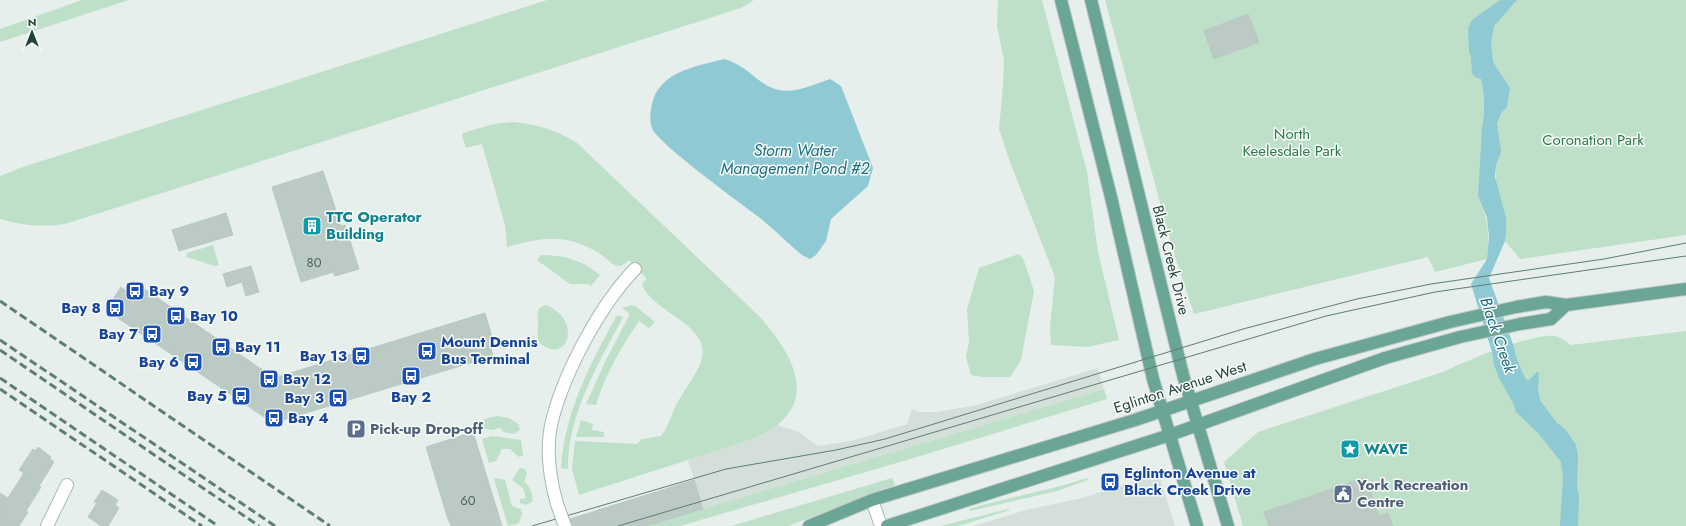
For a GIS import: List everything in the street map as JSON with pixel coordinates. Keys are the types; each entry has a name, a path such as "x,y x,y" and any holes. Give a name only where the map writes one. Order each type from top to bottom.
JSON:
{"main road":[{"path":"1061,0 1109,189 1153,379 1197,526"},
{"name":"Black Creek Drive","path":"1091,0 1190,401 1228,526"},
{"name":"Eglinton Avenue West","path":"809,526 872,500 1162,411 1314,359 1450,322 1516,307 1546,302 1566,305 1686,289"},
{"path":"887,526 1197,426 1385,358 1460,337 1520,324 1551,320 1566,305"}],"street":[{"path":"565,526 557,504 549,472 550,441 553,417 570,370 592,328 622,282 635,269"},
{"path":"47,526 67,485"},
{"path":"872,500 881,526"}],"shaded area":[{"path":"1098,368 1104,389 703,509 688,460 753,439 766,433 777,425 799,432 818,446 855,440 907,424 912,409 919,412 937,412 977,405"},
{"path":"1154,475 1160,478 1175,526 973,526 1026,510 1082,498"}],"green space":[{"path":"82,0 129,0 0,42 0,29"},
{"path":"547,0 754,0 741,8 65,224 32,225 0,219 0,176 23,167"},
{"path":"998,0 1042,0 1087,172 1098,252 1119,340 1087,347 1051,345 1050,328 1055,277 1010,162 999,129 1004,60 997,26"},
{"name":"North Keelesdale Park","path":"1105,0 1686,0 1686,235 1520,259 1505,241 1506,217 1496,182 1496,165 1499,157 1478,196 1484,213 1488,234 1487,259 1435,272 1428,257 1194,314 1173,250"},
{"path":"513,122 546,128 576,142 760,317 774,334 785,351 793,367 797,384 795,399 788,414 774,427 753,439 579,495 572,469 575,441 637,444 642,439 661,436 667,427 677,403 697,371 703,351 701,343 690,328 648,295 642,283 647,279 629,260 618,266 587,247 575,242 564,240 543,239 507,247 505,225 482,144 466,148 462,135 463,133 494,124"},
{"path":"213,245 219,265 215,266 186,257 187,253"},
{"path":"1019,254 1023,258 1034,291 1021,360 1010,377 982,377 971,375 966,357 969,342 967,309 979,268"},
{"path":"541,255 572,259 600,275 591,286 588,284 570,284 537,260"},
{"path":"546,305 557,311 564,319 567,328 568,336 565,343 561,348 554,350 541,344 538,340 538,310"},
{"path":"631,305 635,306 655,322 649,328 639,321 614,362 596,405 586,404 606,360 630,314 622,308"},
{"path":"617,315 623,317 595,371 579,409 569,449 568,469 561,468 563,447 573,407 588,370"},
{"path":"1686,331 1686,526 1243,526 1224,462 1258,432 1443,372 1482,355 1532,339 1545,336 1555,336 1571,345"},
{"path":"1104,389 1107,399 907,460 680,526 646,526"},
{"path":"497,416 509,418 518,424 520,430 514,434 503,432 501,428 492,430 482,428 481,423 485,419"},
{"path":"581,420 593,424 592,430 604,432 604,437 576,437"},
{"path":"492,436 521,440 523,456 519,457 510,449 502,449 496,461 489,463 482,439"},
{"path":"520,468 525,469 527,474 524,482 530,488 532,494 532,502 526,505 520,503 520,499 526,498 523,488 512,480"},
{"path":"892,478 895,485 788,526 731,526"},
{"path":"1087,478 1088,480 1057,491 970,511 969,509 1058,487"},
{"path":"494,479 505,480 512,506 521,509 522,514 519,523 508,526"},
{"path":"1008,509 1010,510 958,526 941,526"}],"water":[{"name":"Black Creek","path":"1500,0 1517,0 1494,26 1491,43 1493,62 1510,88 1507,107 1502,112 1497,123 1501,152 1496,165 1495,177 1506,217 1506,233 1505,241 1489,278 1514,347 1516,357 1525,378 1529,380 1537,372 1539,373 1538,390 1540,400 1556,422 1566,430 1576,445 1578,455 1578,526 1560,526 1563,477 1561,462 1538,433 1516,412 1494,365 1492,352 1471,284 1487,259 1489,237 1487,218 1478,196 1484,98 1481,79 1475,77 1472,73 1468,28 1472,20"},
{"name":"Storm Water Management Pond #2","path":"724,59 737,64 766,85 775,89 784,91 801,89 830,79 841,86 873,168 868,186 831,219 826,241 816,255 810,259 802,255 762,220 682,158 657,135 652,128 650,114 654,97 660,87 668,79 678,73 700,65"}],"building":[{"path":"1248,14 1259,42 1214,59 1204,31"},
{"name":"TTC Operator Building","path":"323,171 341,226 345,225 359,269 335,276 333,272 301,282 272,187"},
{"path":"226,213 233,235 179,251 172,230"},
{"path":"251,266 259,292 246,296 242,282 227,287 223,274"},
{"name":"Mount Dennis Bus Terminal","path":"133,281 274,378 485,313 494,344 490,345 493,356 273,423 106,310 121,287 126,291"},
{"path":"473,432 502,526 451,526 448,519 426,447"},
{"path":"38,447 51,457 50,459 54,462 39,486 41,487 26,511 28,512 19,526 0,526 0,493 8,498 24,473 19,470 33,449 36,451"},
{"name":"York Recreation Centre","path":"1366,477 1379,516 1388,513 1393,526 1269,526 1264,512"},
{"path":"694,480 703,509 646,526 572,526 570,519"},
{"path":"102,490 118,500 115,505 119,508 108,526 101,526 88,517 97,503 94,502"}],"tram line":[{"path":"532,526 726,469 836,450 885,439 1243,329 1357,299 1431,284 1604,259 1686,243"},
{"path":"618,526 1326,316 1435,292 1686,256"}],"railway":[{"path":"0,301 330,526"},
{"path":"0,340 275,526"},
{"path":"0,350 259,526"},
{"path":"0,378 218,526"},
{"path":"0,389 202,526"}],"place":[{"name":"TTC Operator Building","path":"312,226"},
{"name":"Bay 9","path":"135,291"},
{"name":"Bay 8","path":"115,308"},
{"name":"Bay 10","path":"176,316"},
{"name":"Bay 7","path":"152,334"},
{"name":"Bay 11","path":"221,347"},
{"name":"Mount Dennis Bus Terminal","path":"427,351"},
{"name":"Bay 13","path":"361,356"},
{"name":"Bay 6","path":"193,362"},
{"name":"Bay 2","path":"411,376"},
{"name":"Bay 12","path":"269,379"},
{"name":"Bay 5","path":"241,396"},
{"name":"Bay 3","path":"338,398"},
{"name":"Bay 4","path":"274,418"},
{"name":"Pick-up Drop-off","path":"356,429"},
{"name":"WAVE","path":"1350,449"},
{"name":"Eglinton Avenue at Black Creek Drive","path":"1110,482"},
{"name":"York Recreation Centre","path":"1343,494"}],"park label":[{"name":"Coronation Park","path":"1593,140"}]}
